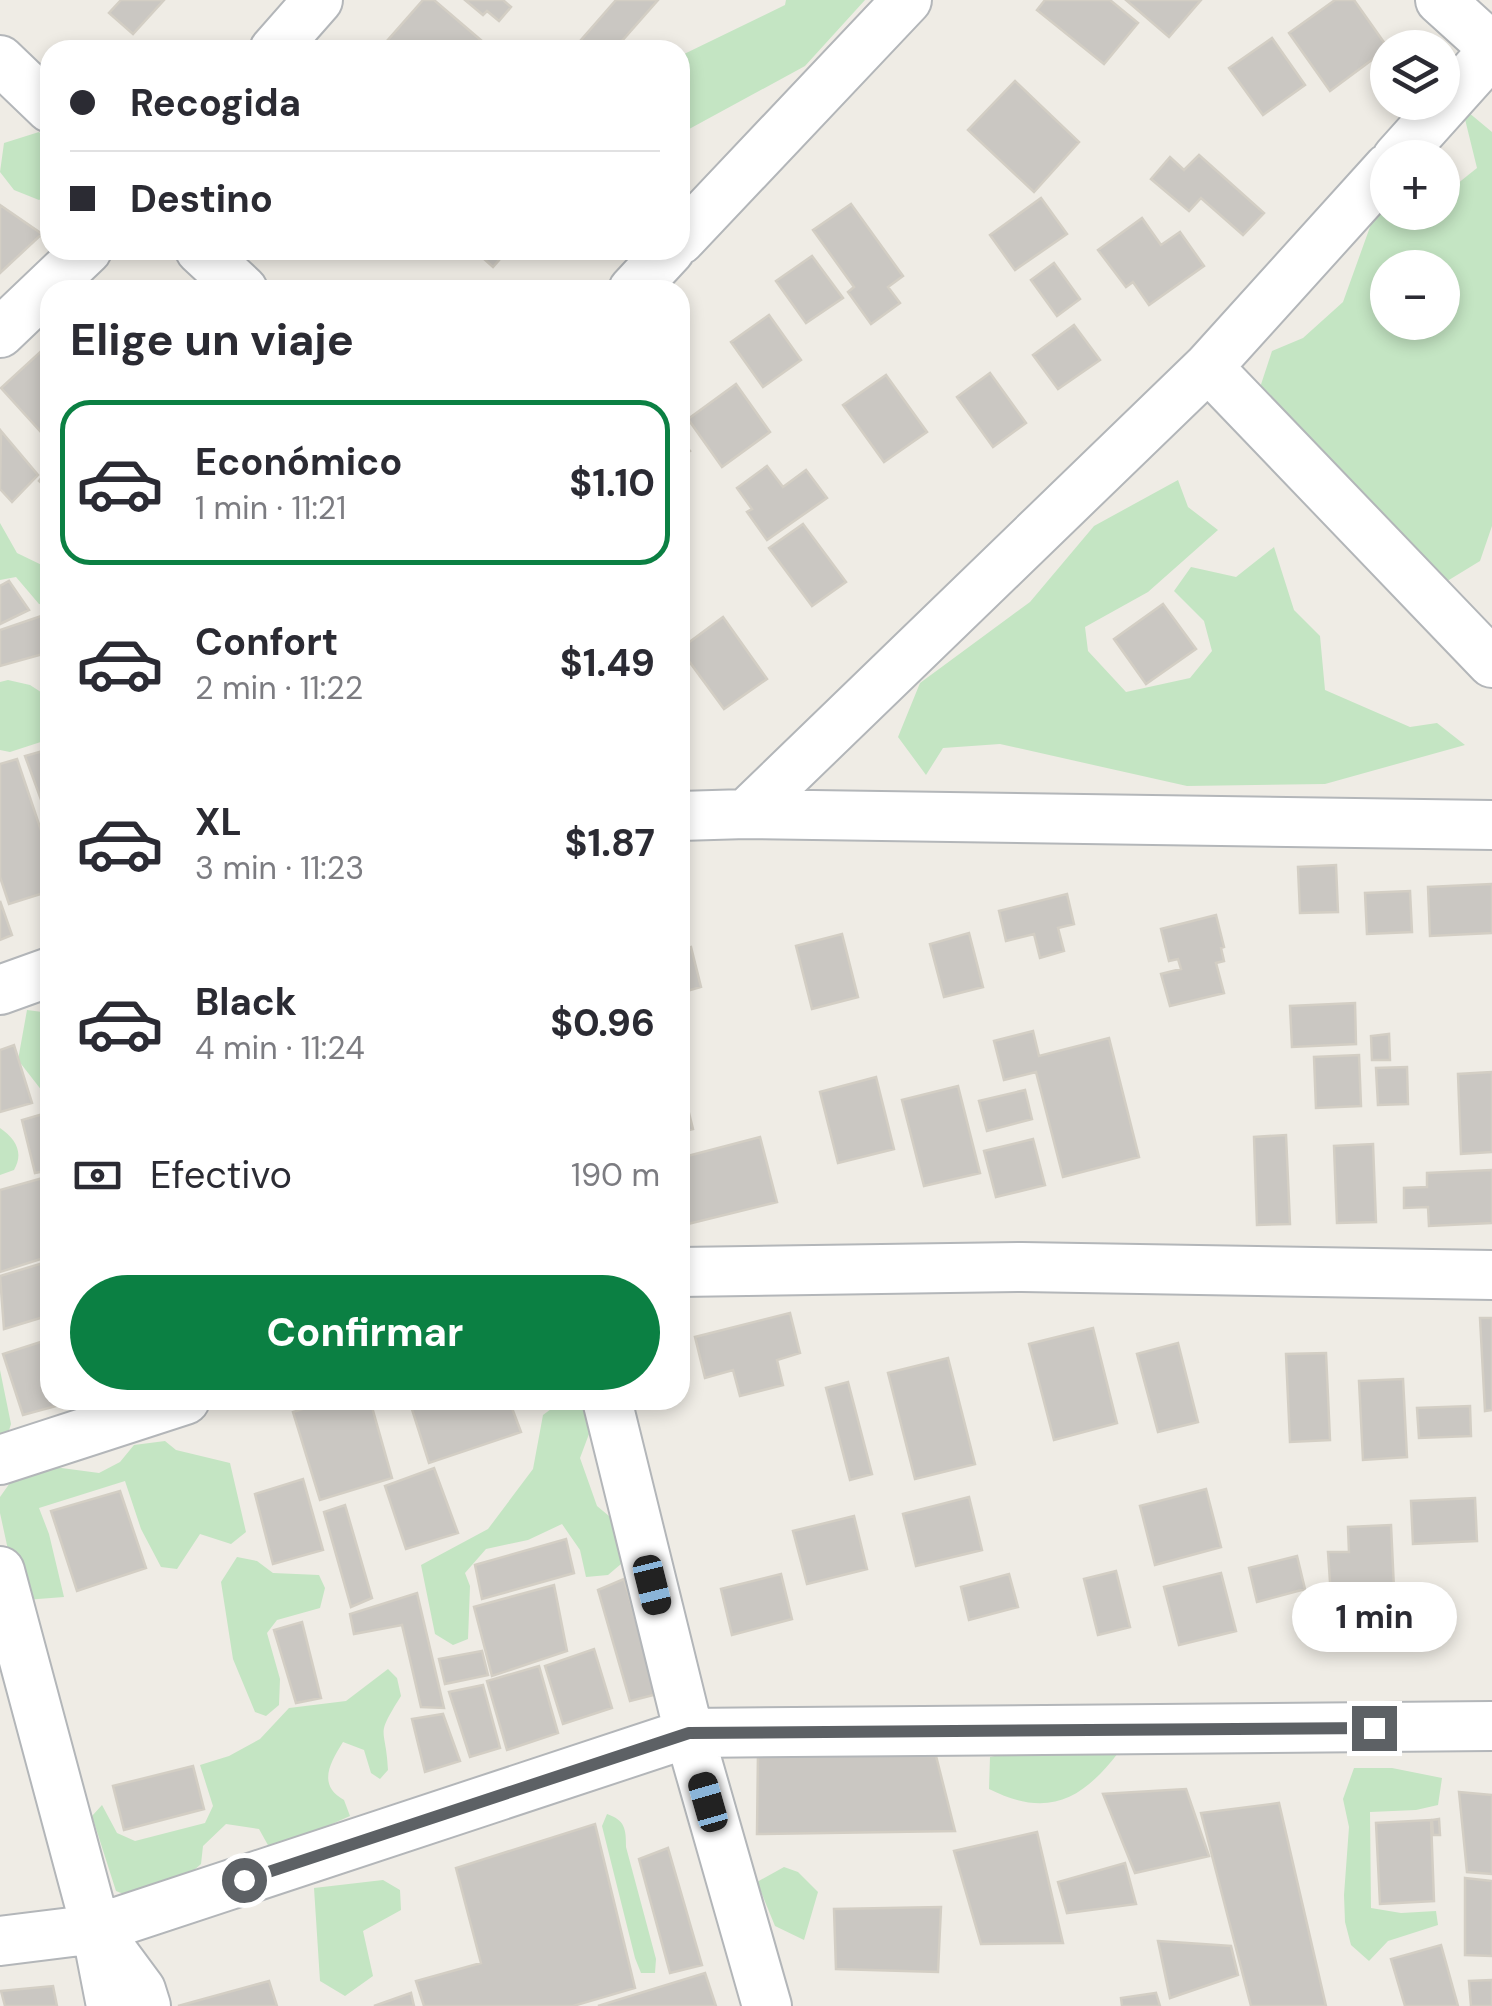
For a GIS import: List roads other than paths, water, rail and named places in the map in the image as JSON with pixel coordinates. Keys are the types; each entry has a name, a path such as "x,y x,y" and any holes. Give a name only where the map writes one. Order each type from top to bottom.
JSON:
{"street":[{"path":"283,40 318,0"},
{"path":"690,229 907,0"},
{"path":"1413,140 1492,50 1440,0"},
{"path":"0,60 40,98"},
{"path":"746,814 1208,367 1370,188"},
{"path":"56,280 77,260"},
{"path":"211,260 232,280"},
{"path":"642,280 660,260"},
{"path":"0,333 40,295"},
{"path":"1208,367 1492,663"},
{"path":"690,816 1492,825"},
{"path":"0,990 40,976"},
{"path":"690,1272 1022,1267 1492,1275"},
{"path":"0,1460 154,1410"},
{"path":"609,1410 689,1733 767,2006"},
{"path":"0,1571 96,1929 111,2006"},
{"path":"0,1941 96,1929 689,1733 1492,1726"},
{"path":"96,1929 141,1990 146,2006"}]}
